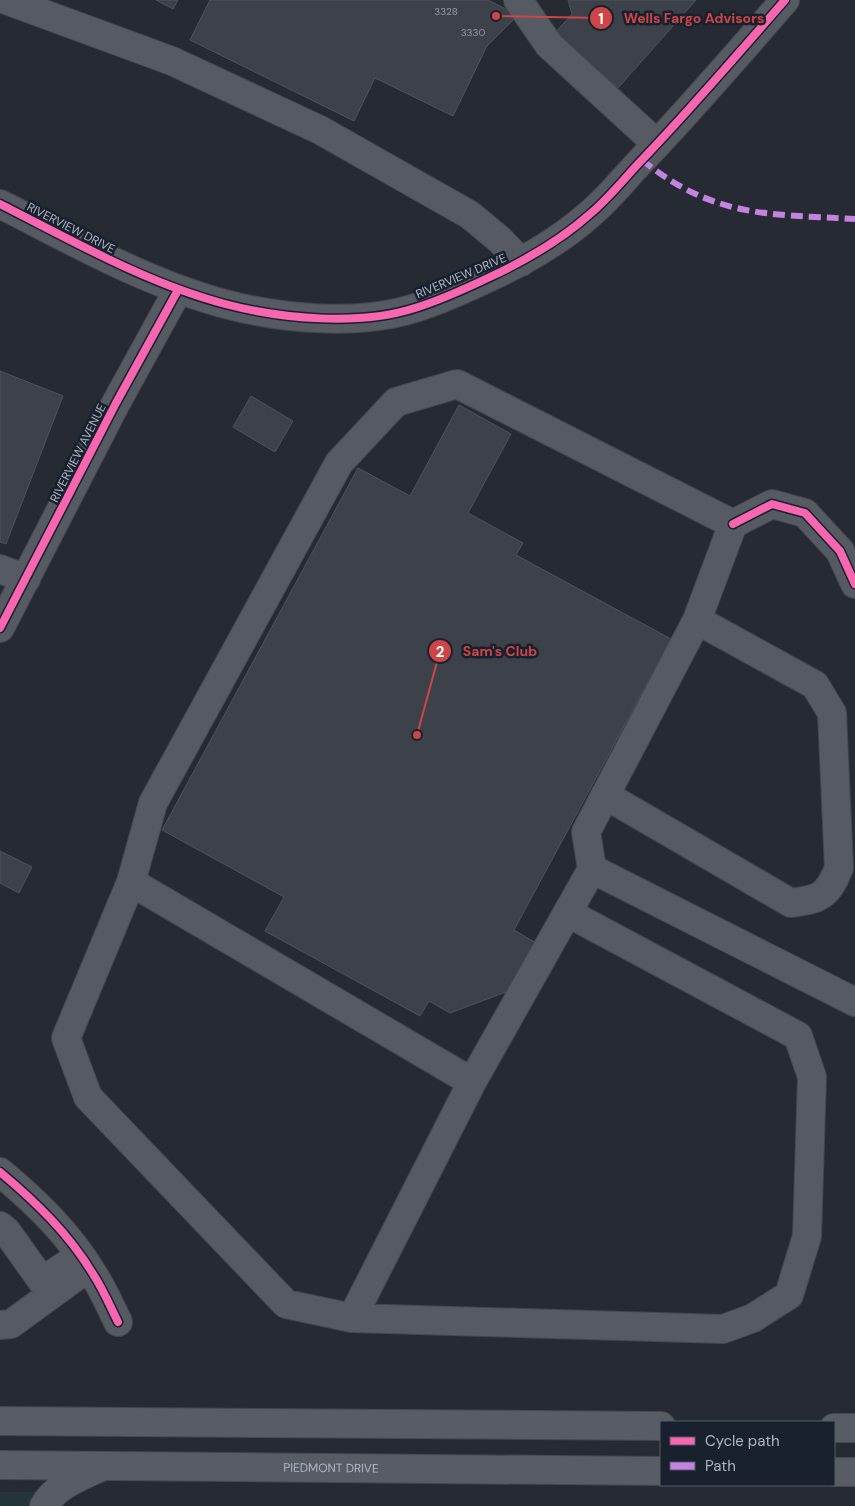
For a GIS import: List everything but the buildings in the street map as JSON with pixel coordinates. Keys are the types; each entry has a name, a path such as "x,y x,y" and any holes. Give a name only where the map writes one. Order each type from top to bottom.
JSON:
{"main road":[{"path":"0,1421 660,1426"},
{"path":"835,1428 855,1428"},
{"name":"PIEDMONT DRIVE","path":"0,1464 660,1471"},
{"path":"44,1506 48,1499 66,1483 104,1465"},
{"path":"835,1472 855,1472"}],"street":[{"path":"6,0 172,61 320,130 470,215 500,240 521,262"},
{"path":"518,0 548,45 657,144"},
{"name":"RIVERVIEW DRIVE","path":"0,204 114,262 178,290 227,305 322,319 368,317 413,309 462,290 521,262 558,240 592,213 657,144 785,0"},
{"name":"RIVERVIEW AVENUE","path":"0,628 116,403 178,290"},
{"path":"568,913 798,1036 812,1077 807,1236 789,1294 753,1318 723,1329 352,1318 286,1304 88,1097 66,1038 131,882 153,803 339,463 396,402 457,384 733,524"},
{"path":"352,1318 472,1082 592,870 586,832 697,620 733,524 772,504 805,513 840,552 855,584"},
{"path":"0,569 26,579"},
{"path":"606,795 791,903 816,900 832,886 839,868 832,713 815,685 697,620"},
{"path":"592,870 855,1002"},
{"path":"131,882 472,1082"},
{"path":"0,1172 32,1199 61,1230 84,1262 118,1322"},
{"path":"0,1226 7,1232 42,1281 84,1262"},
{"path":"0,1325 11,1324 84,1262"}],"shaded area":[{"path":"0,1492 39,1492 31,1506 0,1506"}],"marked path":[{"path":"642,160 668,179 693,193 718,203 768,213 855,219"}],"cycle path":[{"path":"0,204 138,273 167,285 225,304 295,317 345,319 393,314 454,294 518,263 556,241 579,223 609,196 713,83 785,0"},
{"path":"0,628 116,403 178,290"},
{"path":"733,524 772,504 805,513 840,551 855,584"},
{"path":"0,1172 39,1207 63,1232 84,1259 97,1280 118,1322"}],"place":[{"name":"Wells Fargo Advisors","path":"496,16"},
{"name":"Sam's Club","path":"417,735"}]}
